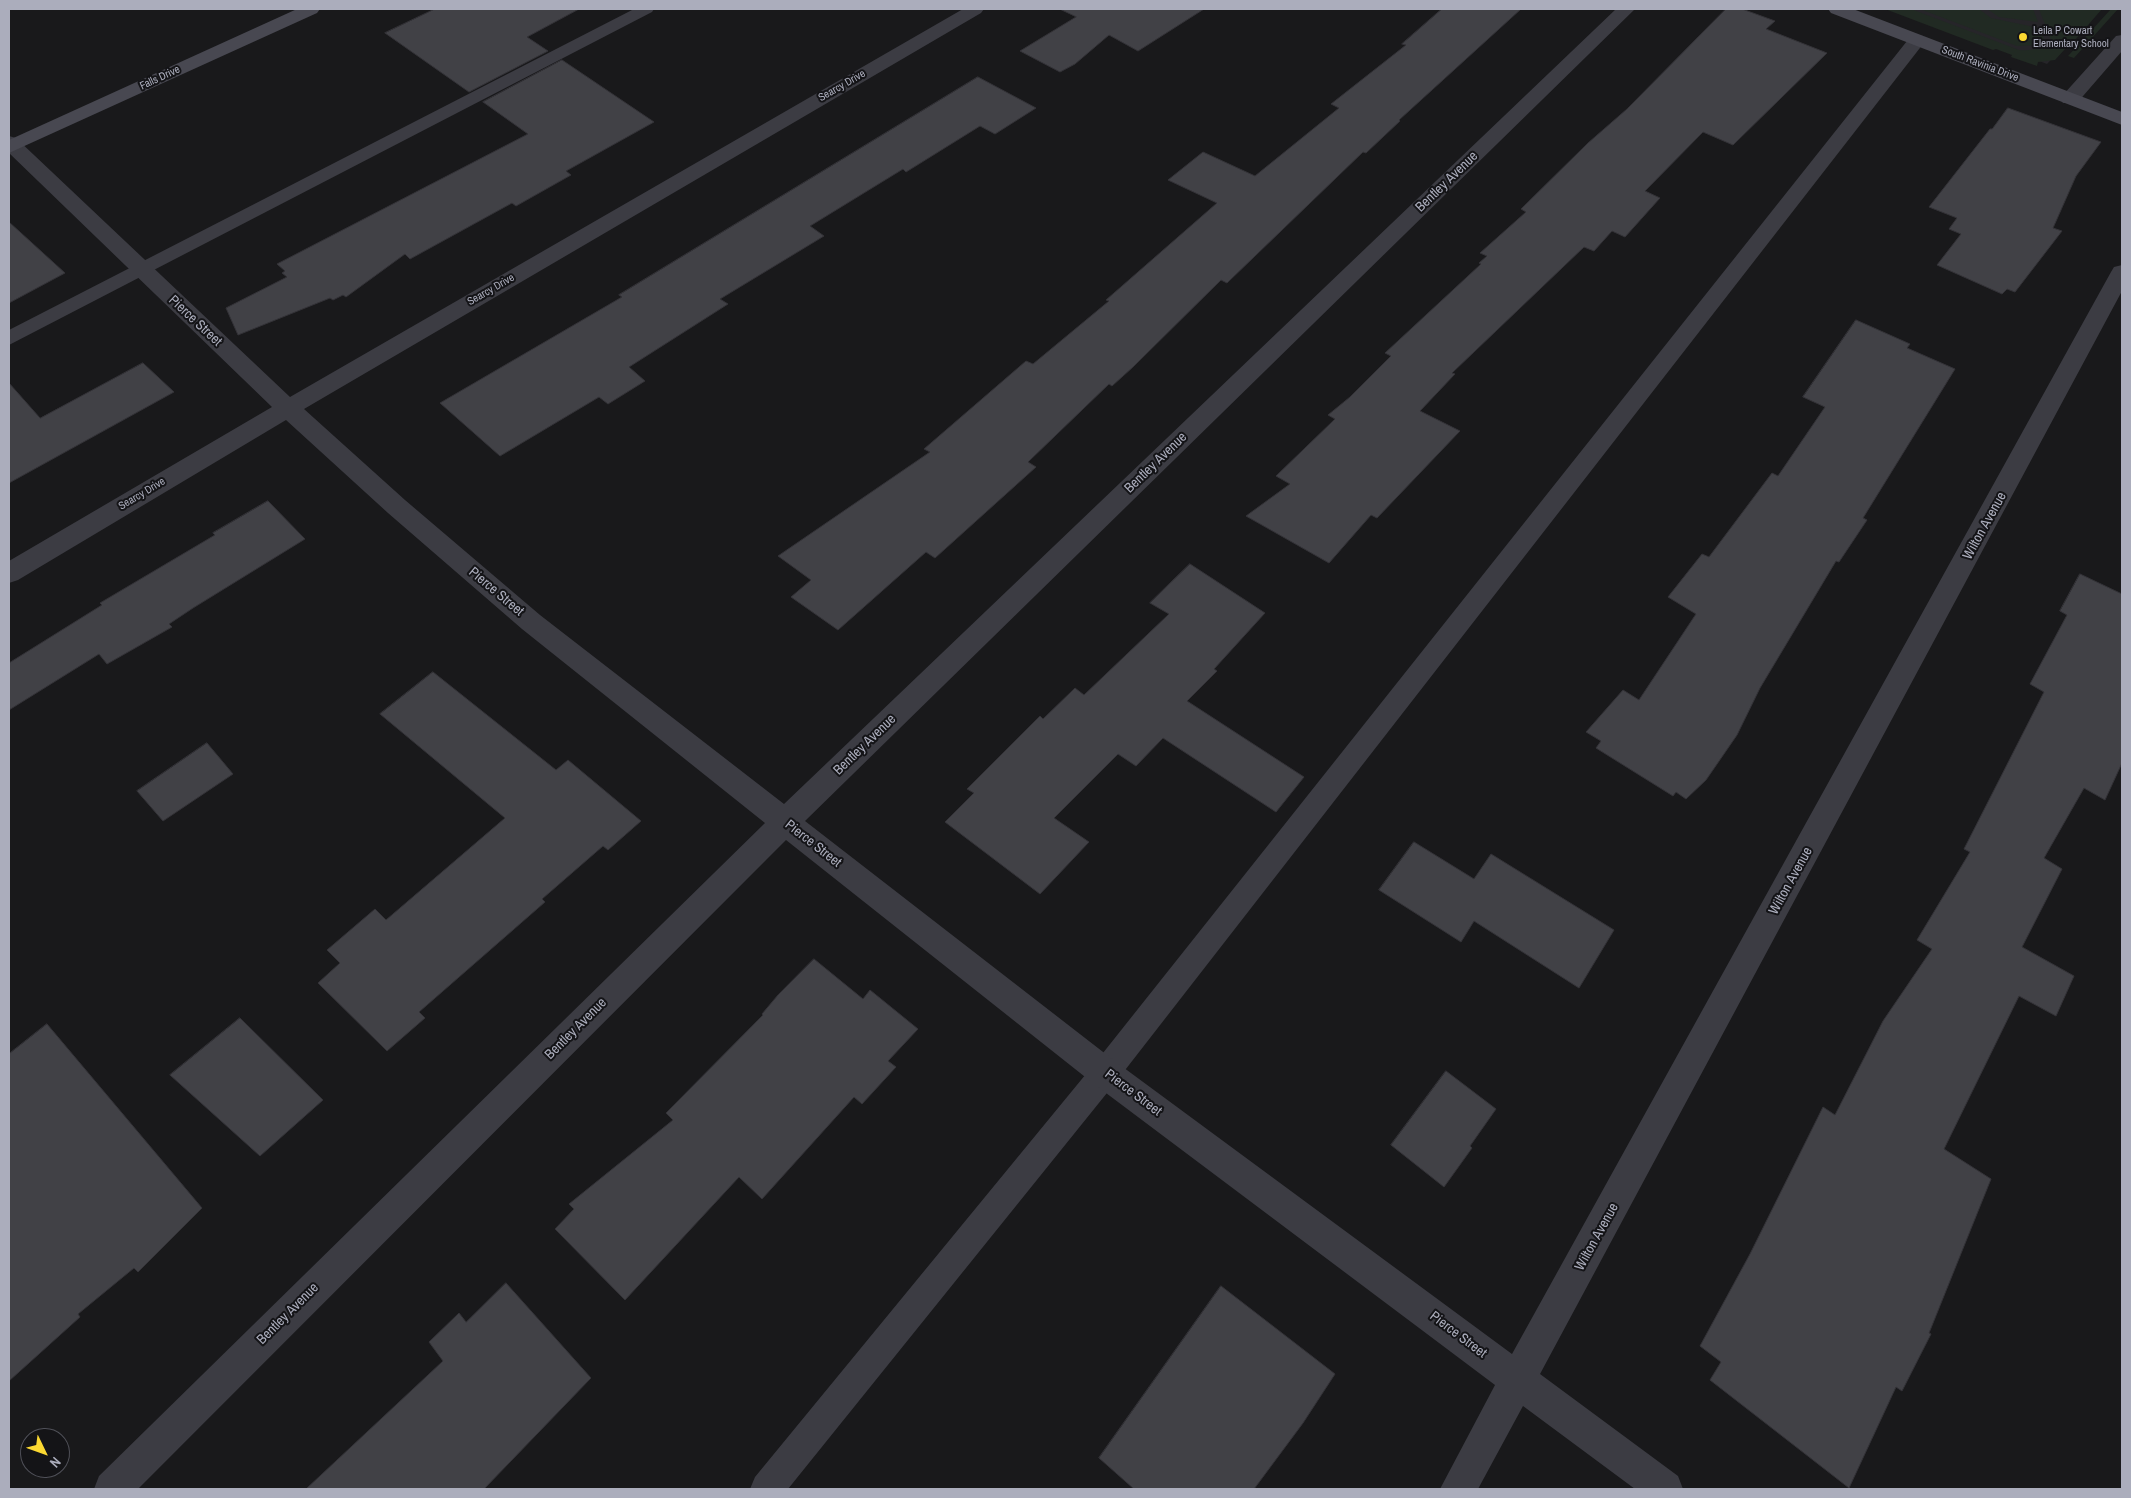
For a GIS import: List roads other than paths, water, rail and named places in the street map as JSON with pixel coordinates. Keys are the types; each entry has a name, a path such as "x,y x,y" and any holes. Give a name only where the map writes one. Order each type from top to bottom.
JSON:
{"street":[{"name":"Falls Drive","path":"10,145 311,9"},
{"name":"Searcy Drive","path":"9,573 288,408 976,9"},
{"name":"Bentley Avenue","path":"112,1489 785,822 1626,9"},
{"name":"South Ravinia Drive","path":"1837,9 2122,119"},
{"path":"2070,99 2122,40"},
{"name":"Pierce Street","path":"10,145 288,408 476,576 785,822 1106,1073 1665,1489"},
{"name":"Wilton Avenue","path":"1458,1489 2122,272"}],"lane":[{"path":"9,338 139,269 646,9"},
{"path":"767,1489 1106,1073 1917,40"}],"place":[{"name":"Leila P Cowart Elementary School","path":"2023,37"}]}
